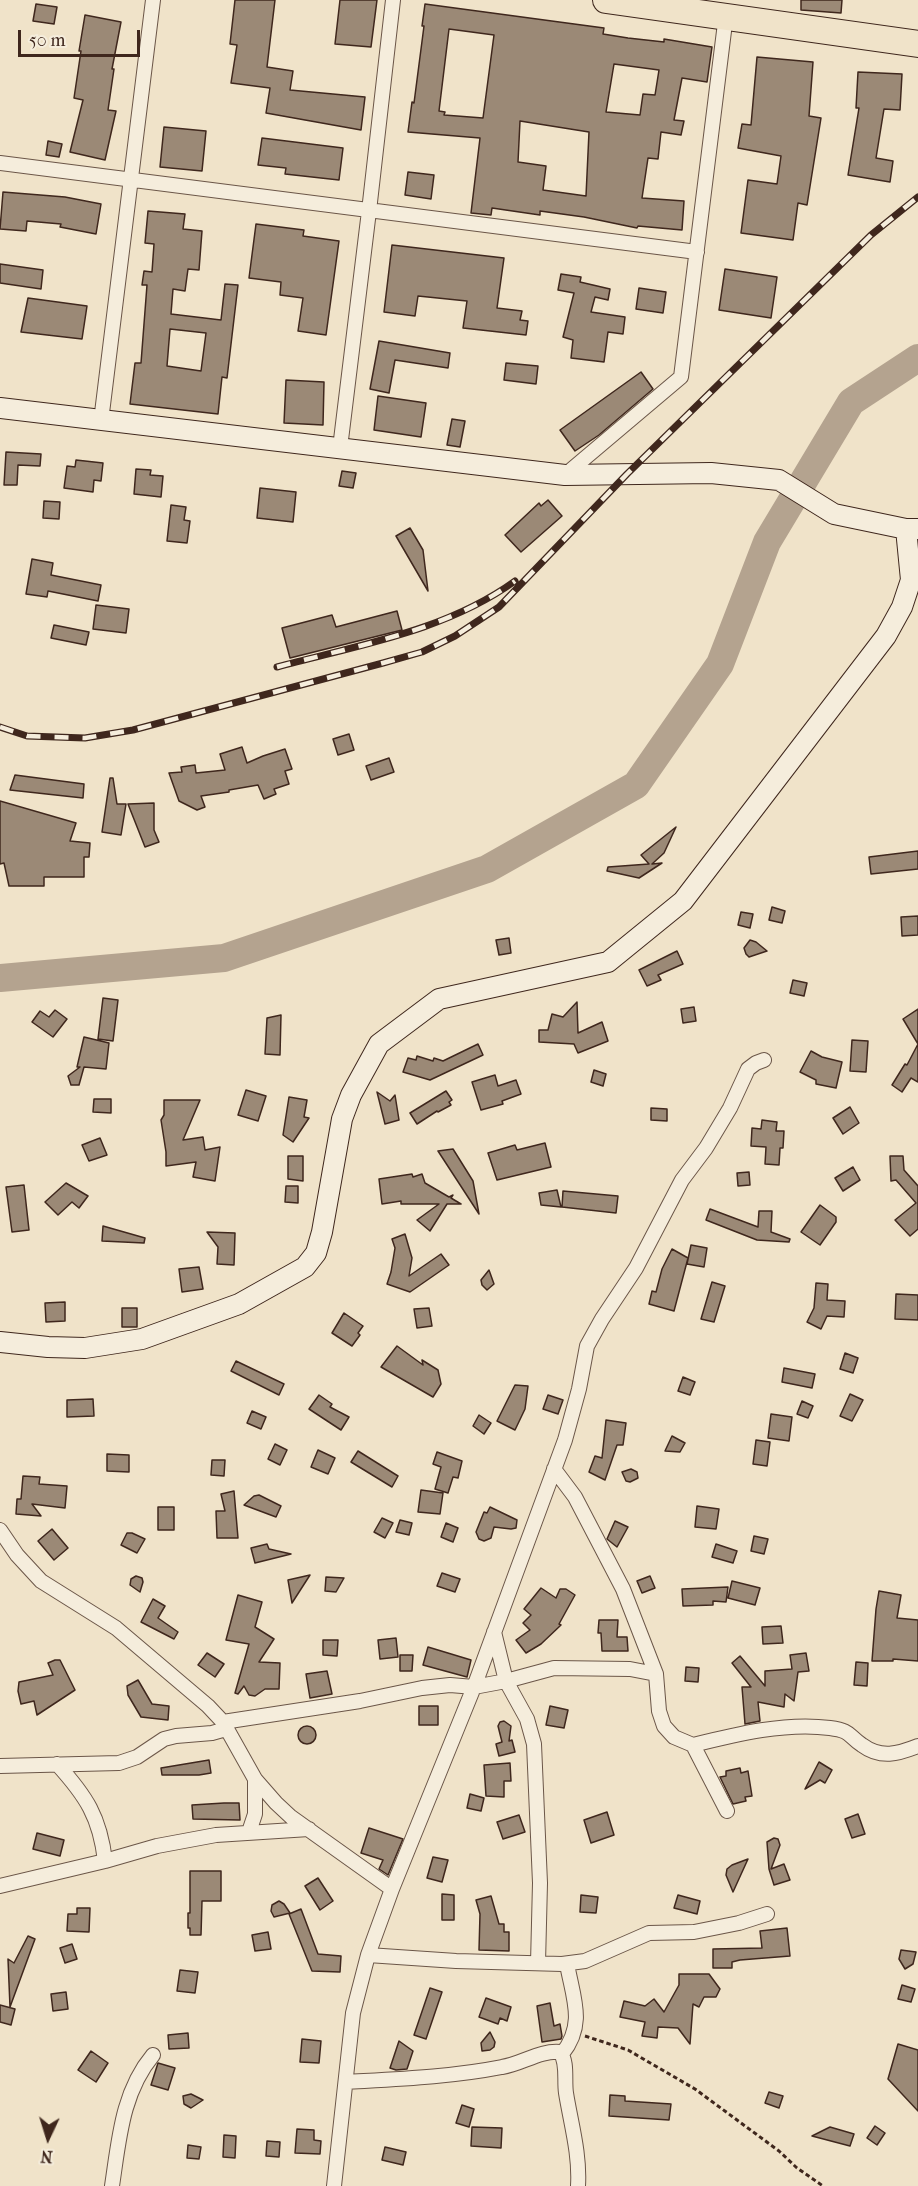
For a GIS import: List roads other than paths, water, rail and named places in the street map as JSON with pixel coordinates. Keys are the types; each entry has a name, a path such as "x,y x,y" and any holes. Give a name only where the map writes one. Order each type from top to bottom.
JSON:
{"highway":[{"path":"606,0 726,15 918,44"}],"street":[{"path":"101,421 153,0"},
{"path":"340,448 393,0"},
{"path":"565,475 681,377 726,15"},
{"path":"0,163 697,252"},
{"path":"0,408 565,475 711,473 779,480 834,514 912,529 911,580 902,607 886,636 683,901 608,962 439,999 379,1044 351,1095 342,1119 322,1232 316,1253 305,1267 239,1305 142,1339 85,1348 0,1342"},
{"path":"334,2186 353,2013 368,1955 392,1888 474,1686 565,1440 579,1389 587,1346 602,1318 636,1268 682,1180 706,1148 730,1108 748,1070 764,1060"},
{"path":"554,1469 575,1497 623,1589 656,1674 659,1711 664,1726 674,1737 693,1745 734,1735 786,1728 829,1728 848,1732 861,1745 878,1754 889,1755 918,1746"},
{"path":"0,1530 17,1555 41,1581 116,1628 201,1700 224,1725 255,1779 276,1803 392,1888"},
{"path":"494,1632 506,1681 527,1719 534,1744 540,1883 538,1963"},
{"path":"0,1766 119,1763 137,1757 164,1739 212,1733 224,1725 423,1688 450,1685 474,1686 506,1681 554,1668 630,1669 656,1674"},
{"path":"693,1745 727,1811"},
{"path":"57,1764 81,1791 94,1814 103,1838 105,1861"},
{"path":"249,1832 253,1826 255,1814 255,1779"},
{"path":"0,1886 157,1846 216,1835 309,1828"},
{"path":"368,1955 456,1961 567,1964 585,1961 649,1933 694,1932 739,1923 767,1914"},
{"path":"567,1964 577,2023 572,2042 562,2054 577,2151 578,2186"},
{"path":"346,2082 439,2077 505,2067 548,2052 562,2054"},
{"path":"112,2186 126,2104 143,2067 153,2055"}],"waterway":[{"path":"0,978 224,958 487,869 636,785 720,664 767,542 851,402 918,358"}],"railway":[{"path":"0,727 27,736 85,738 133,730 422,652 455,636 499,607 627,474 871,235 918,197"},
{"path":"277,667 400,635 431,624 488,598 515,581"}]}
